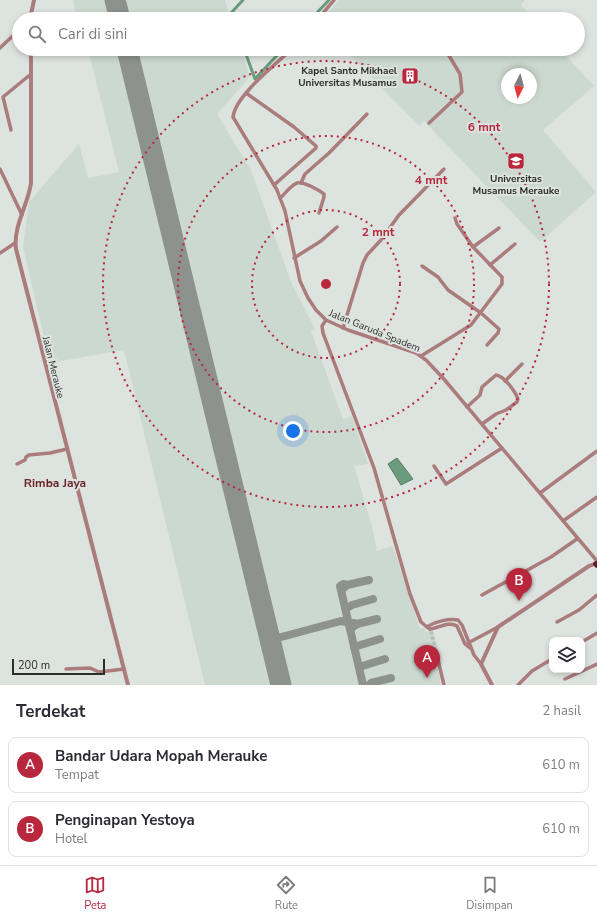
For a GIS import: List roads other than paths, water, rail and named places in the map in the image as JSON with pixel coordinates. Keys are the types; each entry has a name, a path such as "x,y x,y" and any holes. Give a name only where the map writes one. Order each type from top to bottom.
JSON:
{"street":[{"path":"31,12 34,0"},
{"path":"324,12 334,0"},
{"path":"0,48 12,37"},
{"name":"Jalan Merauke","path":"31,56 31,183 29,195 17,229 15,243 128,685"},
{"name":"Jalan Garuda Spadem","path":"285,56 246,93 236,106 233,113 233,119 274,185 280,198 286,217 294,258 304,292 316,310 326,320 343,328 421,356 443,378 467,406 540,492 596,562"},
{"path":"429,123 462,92 460,74 449,56"},
{"path":"3,97 31,74"},
{"path":"0,92 3,97 11,130"},
{"path":"246,93 294,127 316,146 312,152 274,185"},
{"path":"301,183 305,174 329,153 367,114"},
{"path":"0,169 22,215"},
{"path":"343,328 367,254 381,240 399,215 444,169"},
{"path":"280,198 297,184 301,183 317,189 324,194 319,213"},
{"path":"421,356 467,328 474,322 503,282 502,278 473,247 457,224 455,218"},
{"path":"294,258 337,227"},
{"path":"473,247 499,228"},
{"path":"0,253 15,243"},
{"path":"490,265 515,244"},
{"path":"422,266 438,277 448,290 481,313 499,330 487,345"},
{"path":"326,320 322,326 323,333 374,468 410,594 421,622 429,628 455,624 481,664 492,685"},
{"path":"505,381 522,364"},
{"path":"467,406 480,395 482,387 496,375 505,381 516,394 518,399 516,402 503,412 496,414 482,424"},
{"path":"434,466 446,484 502,448"},
{"path":"17,464 23,462 29,455 50,453 67,449"},
{"path":"540,492 597,451"},
{"path":"563,521 597,497"},
{"path":"482,595 552,557 577,539"},
{"path":"467,643 498,627 596,562"},
{"path":"557,622 578,610 597,595"},
{"path":"481,664 498,627"},
{"path":"585,640 597,632"},
{"path":"438,660 444,685"},
{"path":"518,685 532,671 549,661"},
{"path":"565,679 597,664"},
{"path":"66,669 90,668 99,672 124,669"}],"waterway":[{"path":"232,12 243,0"},
{"path":"318,12 329,0"},
{"path":"247,56 255,79 276,56"}],"tunnel":[{"path":"431,631 438,660"}],"place":[{"name":"Kapel Santo Mikhael Universitas Musamus","path":"410,76"},
{"name":"Universitas Musamus Merauke","path":"516,161"},
{"name":"Penginapan Yestoya","path":"519,601"},
{"name":"Bandar Udara Mopah Merauke","path":"427,678"}],"district":[{"name":"Rimba Jaya","path":"55,483"}]}
